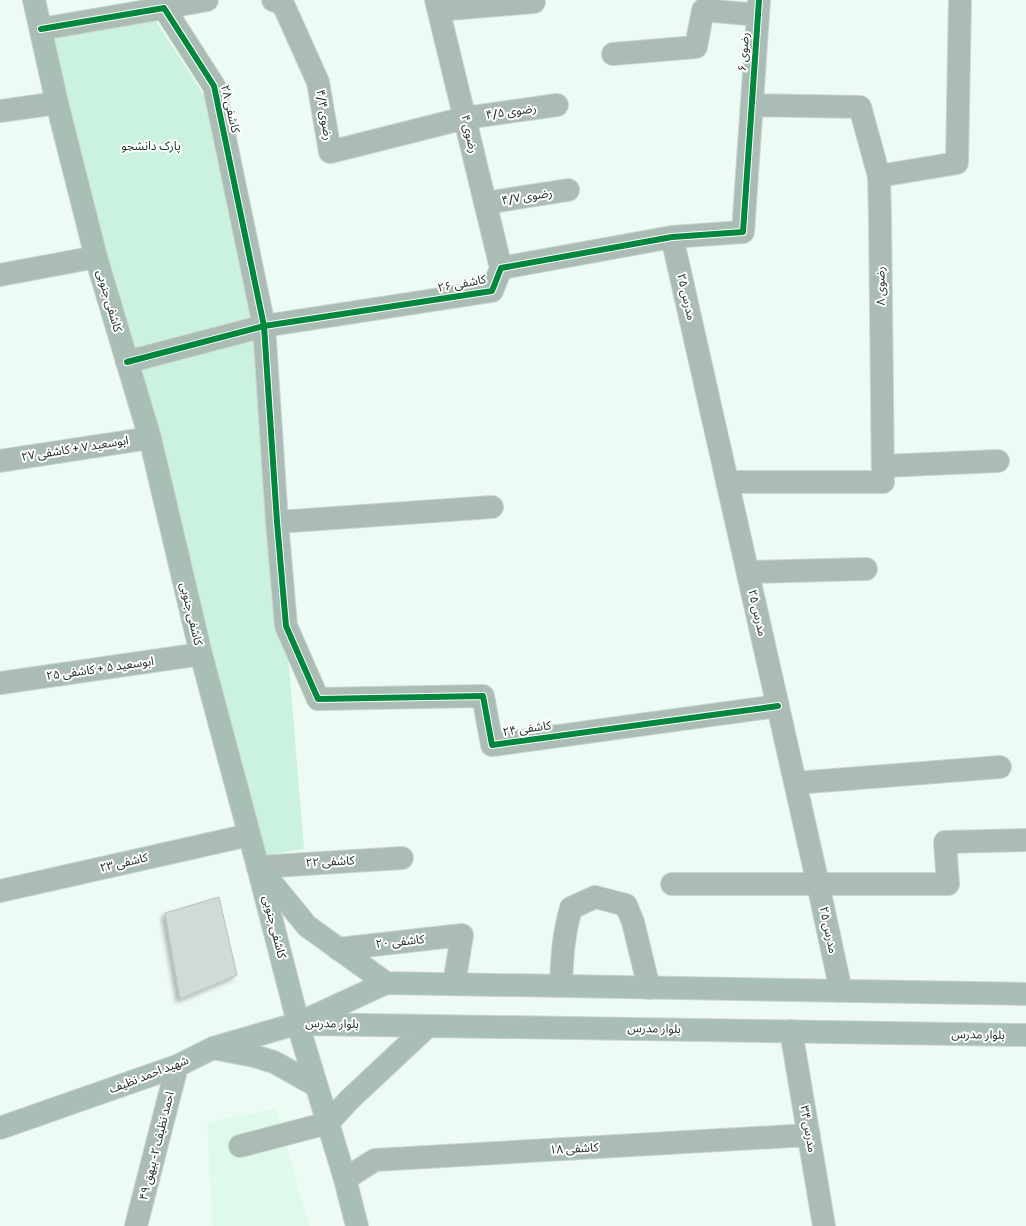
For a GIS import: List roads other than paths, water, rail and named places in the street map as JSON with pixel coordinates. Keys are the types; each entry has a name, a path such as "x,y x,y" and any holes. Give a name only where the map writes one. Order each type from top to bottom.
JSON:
{"main road":[{"name":"کاشفی جنوبی","path":"34,0 57,103 96,257 150,438 201,654 315,1085 345,1179 357,1226"},
{"path":"258,867 307,926 386,983"},
{"name":"بلوار مدرس","path":"299,1024 386,983 1026,994"},
{"name":"بلوار مدرس","path":"299,1024 1026,1035"},
{"name":"شهید احمد نظیف","path":"0,1128 177,1066 213,1048 299,1024"},
{"path":"328,1123 349,1100 428,1026"},
{"path":"213,1048 254,1056 274,1062 315,1085"}],"street":[{"path":"41,29 207,0"},
{"name":"رضوی ۴/۴","path":"273,0 283,4 318,82 330,152 465,118"},
{"path":"752,105 860,107 879,176 957,163 960,0"},
{"path":"437,5 534,2"},
{"name":"رضوی ۴","path":"437,5 501,268"},
{"name":"کاشفی ۲۸","path":"164,8 214,86 264,326 277,522 286,626 318,699"},
{"path":"613,54 696,48 703,10 758,8"},
{"name":"رضوی ۶","path":"672,237 743,232 758,8"},
{"path":"0,111 57,103"},
{"name":"رضوی ۴/۵","path":"465,118 557,105"},
{"name":"رضوی ۸","path":"727,482 883,482 879,176"},
{"name":"رضوی ۴/۷","path":"485,203 568,190"},
{"name":"کاشفی ۲۶","path":"264,326 492,291 501,268 672,237"},
{"name":"مدرس ۲۵","path":"672,237 841,991"},
{"path":"0,275 96,257"},
{"path":"127,362 264,326"},
{"name":"ابوسعید ۷ + کاشفی ۲۷","path":"0,461 150,438"},
{"path":"883,466 998,461"},
{"path":"277,522 492,507"},
{"path":"748,572 866,569"},
{"name":"ابوسعید ۵ + کاشفی ۲۵","path":"0,683 201,654"},
{"name":"کاشفی ۲۴","path":"318,699 482,696 492,745 778,706"},
{"path":"795,783 1000,767"},
{"name":"کاشفی ۲۳","path":"0,891 249,835"},
{"path":"672,884 948,884 945,842 1026,840"},
{"name":"کاشفی ۲۲","path":"258,867 402,858"},
{"path":"561,986 562,952 565,930 571,908 594,897 626,905 633,922 648,988"},
{"name":"کاشفی ۲۰","path":"338,949 462,935 454,984"},
{"name":"مدرس ۳۴","path":"791,1032 824,1226"},
{"name":"احمد نظیف ۲- بیهق ۴۹","path":"136,1226 177,1066"},
{"path":"240,1146 328,1123"},
{"name":"کاشفی ۱۸","path":"345,1179 375,1160 809,1135"}],"park label":[{"name":"پارک دانشجو","path":"151,146"}]}
